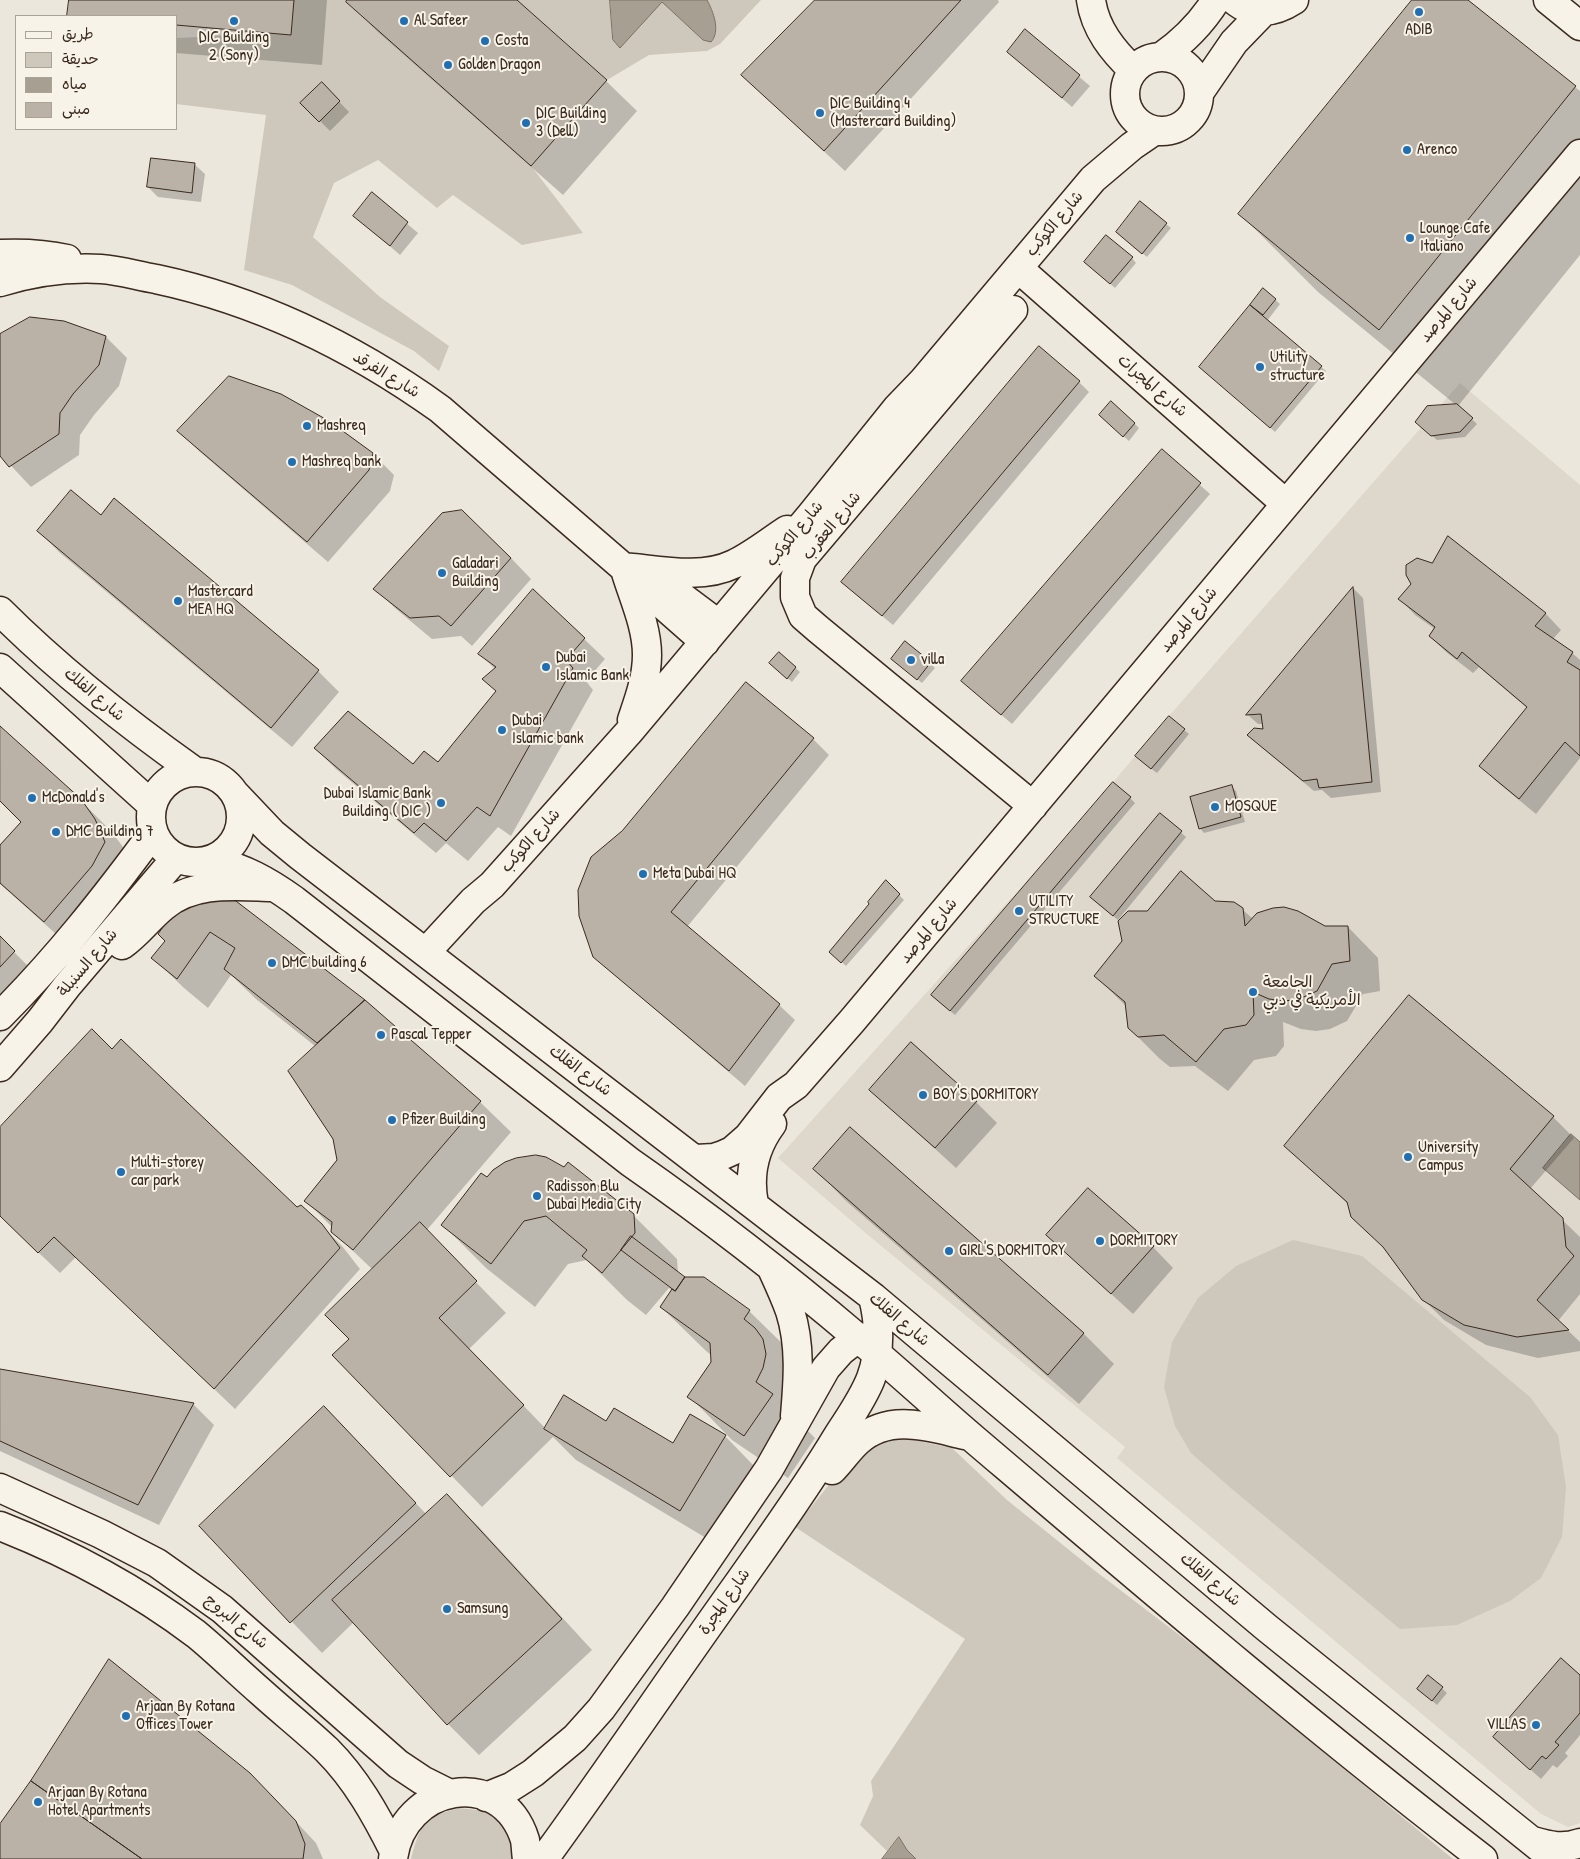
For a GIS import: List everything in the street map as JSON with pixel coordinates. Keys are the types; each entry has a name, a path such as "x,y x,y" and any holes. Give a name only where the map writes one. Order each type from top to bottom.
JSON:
{"street":[{"path":"1091,0 1101,32 1115,53 1133,70"},
{"path":"1161,57 1193,32 1216,0"},
{"path":"1234,0 1242,7 1252,11 1263,12 1284,6 1294,0"},
{"path":"1548,0 1580,26"},
{"path":"1199,93 1234,42 1263,12"},
{"path":"1161,57 1171,58 1188,67 1194,74 1199,93 1198,104 1186,123 1176,129 1165,132 1143,127 1134,120 1128,111 1124,90 1133,70 1146,60 1161,57"},
{"name":"شارع الكوكب","path":"1093,179 1118,134 1128,111"},
{"name":"شارع الكوكب","path":"434,959 485,903 492,885 628,733 811,515 897,408 923,381 1093,179 1132,146 1154,131"},
{"name":"شارع المرصد","path":"696,1159 714,1158 732,1151 755,1129 779,1097 796,1085 852,1021 1580,154"},
{"name":"شارع الفرقد","path":"0,254 49,255 102,269 174,283 221,296 267,312 307,330 372,365 409,388 464,429 623,567 663,605 712,633"},
{"path":"0,261 3,270 0,281"},
{"name":"شارع المجرات","path":"1018,268 1286,504"},
{"name":"شارع الفرقد","path":"0,281 50,270 102,269"},
{"name":"شارع العقرب","path":"1013,310 802,559 795,578 796,597 803,616 1033,806"},
{"path":"623,567 700,573 717,570 734,564 811,515"},
{"name":"شارع الفرقد","path":"623,567 642,622 647,656 645,676 628,733"},
{"name":"شارع الفلك","path":"0,611 80,685 136,730 194,771"},
{"path":"0,668 152,805"},
{"path":"194,771 206,772 218,777 235,794 240,804 240,830 234,843 224,853 212,860 200,863 176,858 167,852 152,833 150,820 156,794 163,785 178,776 194,771"},
{"name":"شارع الفلك","path":"235,794 286,845 873,1297 1267,1628 1554,1859"},
{"name":"شارع السنبلة","path":"0,1016 49,965 103,900 152,833"},
{"name":"شارع السنبلة","path":"0,1067 176,858"},
{"path":"212,860 238,867 276,887 623,1157 687,1202 872,1342 972,1437 1263,1682 1483,1859"},
{"path":"101,948 112,948 122,945 131,939 165,904 185,893 208,887 276,887"},
{"name":"شارع المرصد","path":"754,1204 751,1179 756,1152 762,1139 791,1098 796,1085"},
{"path":"770,1265 790,1310 796,1340 798,1384 794,1428"},
{"name":"شارع المجرة","path":"544,1859 806,1489 866,1390 874,1367 872,1342 873,1297"},
{"path":"486,1797 511,1787 533,1773 575,1738 602,1709 770,1469 826,1368 841,1351 872,1342 891,1331 915,1333"},
{"path":"806,1489 825,1476 860,1440 882,1427 908,1423 972,1437"},
{"name":"شارع البروج","path":"0,1488 101,1534 157,1563 222,1609 398,1764 422,1780 448,1793"},
{"path":"0,1526 84,1564 143,1598 196,1635 327,1751 364,1796 380,1823 394,1855"},
{"path":"394,1855 401,1831 413,1814 429,1801 448,1793 467,1792 486,1797 504,1807 517,1822 525,1841 527,1859"},
{"path":"1529,1839 1550,1846 1569,1846 1580,1843"}],"shaded area":[{"name":"الجامعة الأمريكية في دبي","path":"1460,383 1580,485 1580,1823 1568,1827 1541,1814 1117,1458 1125,1447 868,1235 778,1158 1076,826 1169,716"}],"green space":[{"path":"291,0 347,0 346,2 531,166 583,233 522,245 453,195 437,208 378,160 334,183 313,237 380,297 449,346 439,371 414,351 292,285 244,270 266,115 178,104 178,38 287,33"},
{"path":"517,0 610,0 613,40 662,2 703,40 712,10 707,0 761,0 720,44 707,51 649,55 607,80"},
{"path":"1293,1240 1362,1256 1530,1397 1558,1435 1566,1487 1562,1537 1541,1578 1510,1601 1457,1625 1400,1629 1191,1453 1175,1426 1164,1387 1172,1342 1198,1298 1236,1266"},
{"path":"900,1437 952,1448 1007,1500 1094,1570 1216,1663 1453,1859 916,1859 907,1850 899,1837 887,1851 860,1825 873,1796 871,1781 965,1639 795,1527 852,1456"},
{"path":"460,1808 485,1811 502,1824 510,1843 513,1859 411,1859 418,1837 426,1823 439,1814"}],"water":[{"path":"610,0 707,0 715,21 714,37 711,42 703,40 662,2 620,48 613,40"},
{"path":"1571,1134 1580,1142 1580,1200 1543,1168"},
{"path":"899,1837 907,1850 916,1859 882,1859"}],"building":[{"name":"DIC Building 2 (Sony)","path":"69,0 294,0 291,35 178,25 178,15 67,15"},
{"name":"DIC Building 3 (Dell)","path":"347,0 517,0 607,80 531,166 346,2"},
{"name":"DIC Building 4 (Mastercard Building)","path":"815,0 961,0 824,151 741,75"},
{"name":"Arenco","path":"1412,0 1468,0 1576,86 1379,330 1238,214"},
{"path":"1025,29 1080,75 1062,98 1007,52"},
{"path":"322,82 340,101 319,122 300,103"},
{"path":"151,158 195,163 192,193 147,187"},
{"path":"372,192 408,222 390,246 353,216"},
{"path":"1140,201 1167,223 1142,254 1116,232"},
{"path":"1106,235 1133,257 1110,284 1084,262"},
{"name":"Utility structure","path":"1263,288 1276,299 1263,315 1250,305"},
{"name":"Utility structure","path":"1250,305 1322,366 1270,428 1199,367"},
{"path":"30,317 64,321 106,336 99,365 73,394 60,413 59,434 9,467 0,456 0,334"},
{"path":"1039,346 1080,381 882,616 841,582"},
{"name":"Mashreq bank","path":"229,376 281,394 329,421 373,453 369,470 307,542 177,431"},
{"path":"1111,401 1135,423 1123,437 1099,415"},
{"path":"1457,404 1473,418 1460,432 1431,436 1415,422 1427,406"},
{"path":"1162,449 1201,483 1001,715 961,681"},
{"name":"Mastercard MEA HQ","path":"71,490 101,515 114,498 319,670 271,728 37,531"},
{"name":"Galadari Building","path":"462,510 511,558 451,626 439,616 410,618 373,589 442,513"},
{"path":"1448,536 1546,613 1535,626 1573,652 1567,662 1580,670 1580,756 1565,742 1519,799 1479,766 1527,707 1462,652 1457,659 1429,636 1435,627 1398,599 1411,584 1406,575 1406,565 1417,558 1432,563"},
{"path":"1353,587 1372,782 1319,788 1317,779 1303,781 1247,735 1254,728 1263,729 1261,714 1246,715"},
{"name":"Dubai Islamic bank","path":"533,589 585,638 566,660 573,668 490,816 477,807 446,841 424,823 414,833 314,748 348,711 413,764 424,751 438,762 496,691 482,679 496,667 478,654"},
{"name":"villa","path":"905,641 931,662 917,680 891,659"},
{"path":"779,652 796,667 787,679 769,663"},
{"name":"Meta Dubai HQ","path":"746,682 814,738 671,912 780,1004 729,1071 593,957 579,916 578,890 591,857 622,831"},
{"path":"1169,716 1185,729 1151,769 1135,756"},
{"name":"DMC Building 7","path":"0,726 81,799 95,819 105,842 92,866 44,922 0,883 0,845 21,822 0,801"},
{"name":"UTILITY STRUCTURE","path":"1113,782 1131,797 950,1011 931,995"},
{"name":"MOSQUE","path":"1232,785 1241,817 1199,829 1190,797"},
{"path":"1160,813 1182,831 1113,916 1090,897"},
{"path":"1181,871 1215,901 1234,902 1243,908 1245,926 1257,913 1284,907 1298,911 1325,926 1348,926 1350,961 1332,964 1317,991 1299,999 1285,1001 1269,999 1253,992 1254,1015 1246,1025 1224,1029 1196,1062 1164,1035 1138,1037 1128,1028 1125,1002 1094,976 1122,941 1118,921 1128,911 1147,911"},
{"path":"886,880 900,894 841,963 829,952 869,904 868,902"},
{"name":"DMC building 6","path":"203,892 232,898 365,1000 317,1043 224,969 235,948 210,932 177,979 151,958 165,941 158,934 170,917"},
{"path":"0,936 15,951 0,967"},
{"name":"University Campus","path":"1409,995 1554,1116 1510,1169 1563,1218 1566,1247 1574,1256 1537,1300 1569,1330 1517,1337 1464,1325 1422,1300 1383,1247 1351,1217 1347,1202 1284,1146"},
{"name":"Pfizer Building","path":"365,1000 481,1101 353,1250 331,1232 332,1222 304,1201 337,1160 333,1139 288,1071"},
{"name":"Multi-storey car park","path":"92,1029 112,1049 121,1039 297,1207 301,1205 322,1224 340,1248 214,1389 54,1237 38,1253 0,1216 0,1127"},
{"name":"BOY'S DORMITORY","path":"911,1042 977,1101 935,1148 869,1090"},
{"name":"GIRL'S DORMITORY","path":"850,1127 1084,1333 1048,1375 813,1169"},
{"name":"Radisson Blu Dubai Media City","path":"536,1155 546,1157 564,1167 568,1162 634,1214 635,1233 602,1273 582,1256 587,1250 546,1216 524,1221 491,1264 441,1225 481,1173 487,1177 493,1170 505,1162"},
{"name":"DORMITORY","path":"1088,1188 1154,1246 1111,1294 1046,1235"},
{"path":"420,1222 477,1281 439,1318 524,1405 450,1477 332,1355 349,1339 325,1315"},
{"path":"631,1236 685,1277 675,1291 621,1250"},
{"path":"685,1277 704,1277 750,1310 744,1319 755,1328 763,1339 766,1354 763,1368 756,1382 773,1394 744,1436 687,1397 711,1362 710,1343 660,1307 672,1289 675,1291"},
{"path":"0,1369 194,1403 138,1505 0,1441"},
{"path":"564,1395 606,1421 614,1408 673,1443 690,1414 726,1435 680,1511 544,1429"},
{"path":"324,1406 416,1503 290,1623 199,1526"},
{"name":"Samsung","path":"447,1494 562,1619 447,1725 332,1600"},
{"name":"VILLAS","path":"1561,1658 1580,1675 1580,1713 1555,1742 1559,1745 1546,1759 1542,1756 1530,1770 1493,1737"},
{"name":"Arjaan By Rotana Offices Tower","path":"109,1659 250,1773 296,1821 305,1844 303,1859 142,1859 31,1781"},
{"path":"1428,1675 1443,1687 1432,1701 1417,1689"},
{"name":"Arjaan By Rotana Hotel Apartments","path":"31,1781 142,1859 0,1859 0,1824"}],"place":[{"name":"ADIB","path":"1419,12"},
{"name":"DIC Building 2 (Sony)","path":"234,21"},
{"name":"Al Safeer","path":"404,21"},
{"name":"Costa","path":"485,41"},
{"name":"Golden Dragon","path":"448,65"},
{"name":"DIC Building 4 (Mastercard Building)","path":"820,113"},
{"name":"DIC Building 3 (Dell)","path":"526,123"},
{"name":"Arenco","path":"1407,150"},
{"name":"Lounge Cafe Italiano","path":"1410,238"},
{"name":"Utility structure","path":"1260,367"},
{"name":"Mashreq","path":"307,426"},
{"name":"Mashreq bank","path":"292,462"},
{"name":"Galadari Building","path":"442,573"},
{"name":"Mastercard MEA HQ","path":"178,601"},
{"name":"villa","path":"911,660"},
{"name":"Dubai Islamic Bank","path":"546,667"},
{"name":"Dubai Islamic bank","path":"502,730"},
{"name":"McDonald's","path":"32,798"},
{"name":"Dubai Islamic Bank Building ( DIC )","path":"441,803"},
{"name":"MOSQUE","path":"1215,807"},
{"name":"DMC Building 7","path":"56,832"},
{"name":"Meta Dubai HQ","path":"643,874"},
{"name":"UTILITY STRUCTURE","path":"1019,911"},
{"name":"DMC building 6","path":"272,963"},
{"name":"الجامعة الأمريكية في دبي","path":"1253,992"},
{"name":"Pascal Tepper","path":"381,1035"},
{"name":"BOY'S DORMITORY","path":"923,1095"},
{"name":"Pfizer Building","path":"392,1120"},
{"name":"University Campus","path":"1408,1157"},
{"name":"Multi-storey car park","path":"121,1172"},
{"name":"Radisson Blu Dubai Media City","path":"537,1196"},
{"name":"DORMITORY","path":"1100,1241"},
{"name":"GIRL'S DORMITORY","path":"949,1251"},
{"name":"Samsung","path":"447,1609"},
{"name":"Arjaan By Rotana Offices Tower","path":"126,1716"},
{"name":"VILLAS","path":"1536,1725"},
{"name":"Arjaan By Rotana Hotel Apartments","path":"38,1802"}]}
